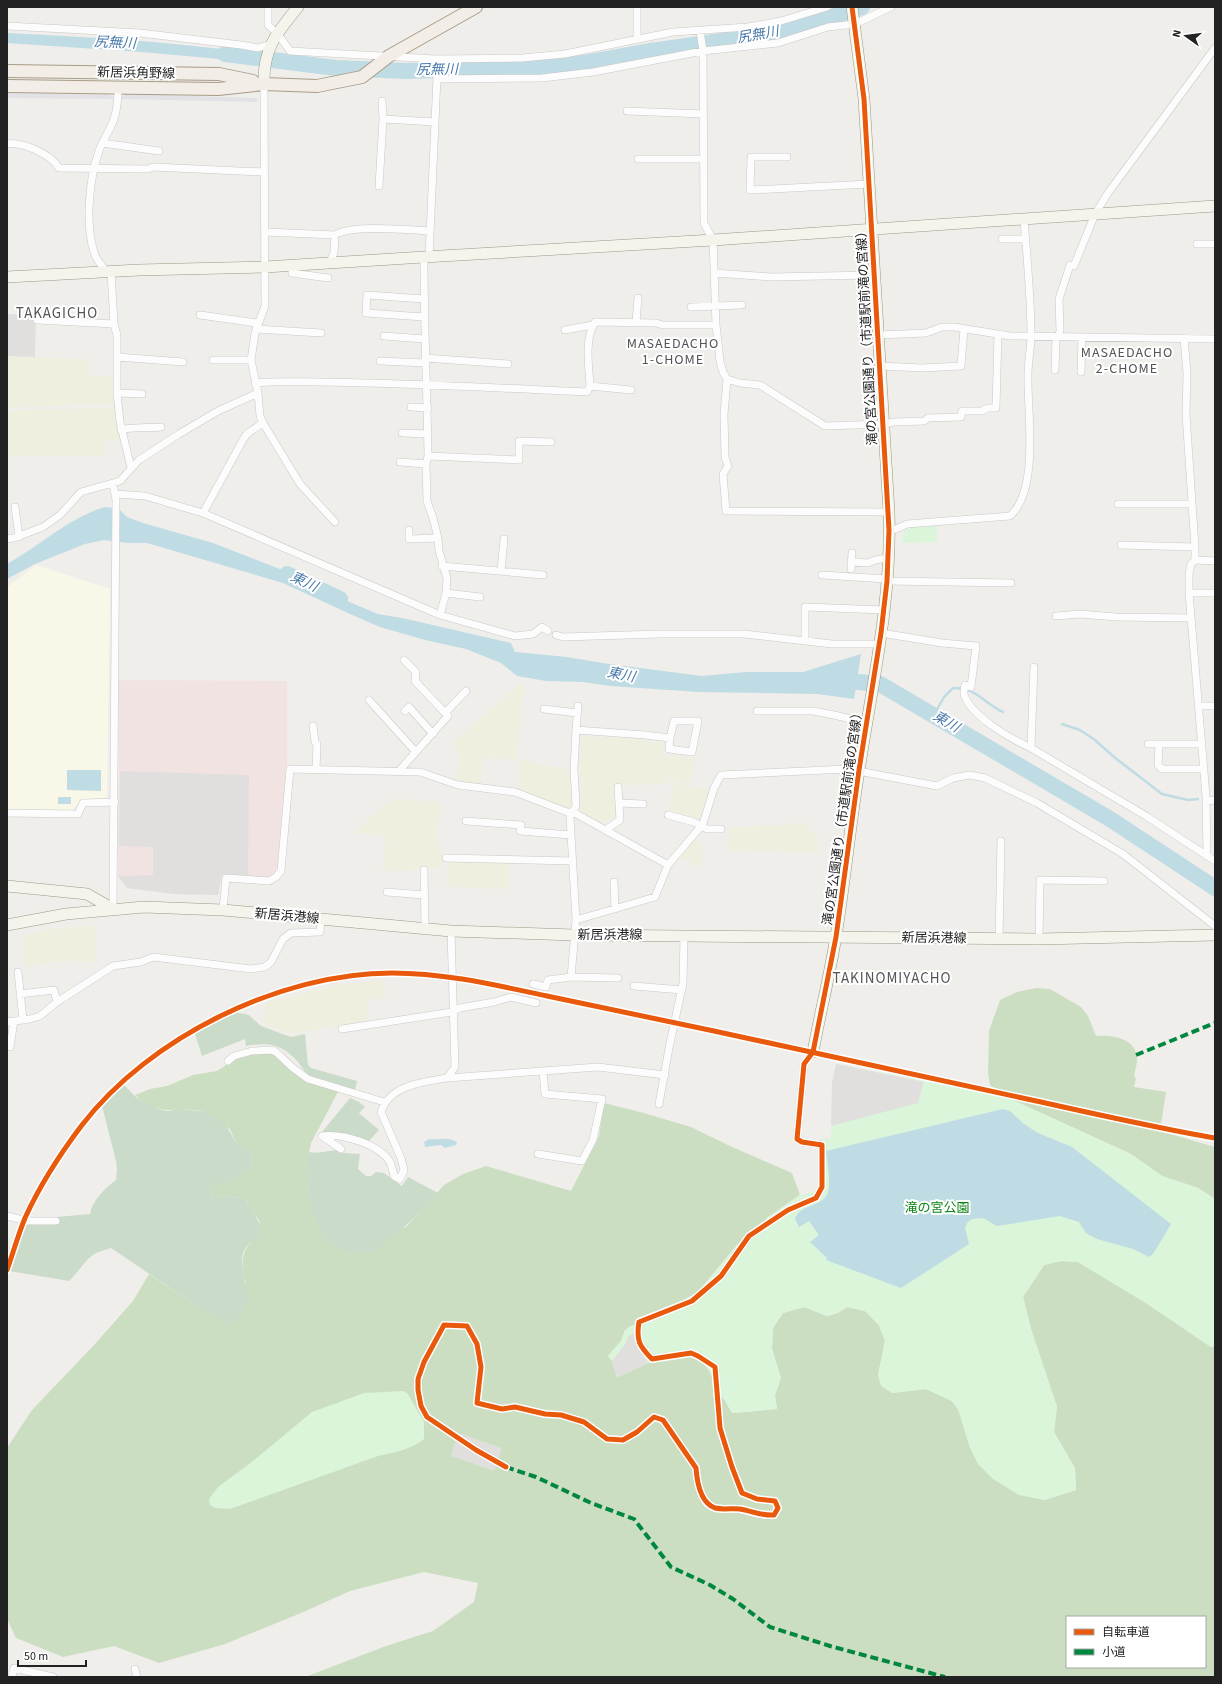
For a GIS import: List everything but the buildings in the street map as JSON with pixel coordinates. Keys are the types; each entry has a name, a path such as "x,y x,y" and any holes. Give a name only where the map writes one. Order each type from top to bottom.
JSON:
{"main road":[{"path":"387,58 476,7"},
{"name":"新居浜角野線","path":"7,86 218,89 264,84 317,86 362,76 387,58"},
{"name":"新居浜角野線","path":"7,71 220,74 264,84"}],"street":[{"path":"268,7 268,25 277,33 290,51 436,62 522,58 565,54 673,32 700,32 748,27 781,21 827,7"},
{"path":"298,7 277,33 271,44 263,67 265,306 262,317 257,326 252,360 258,393 260,416 263,423 300,484 335,522"},
{"path":"637,7 638,39"},
{"name":"滝の宮公園通り（市道駅前滝の宮線）","path":"813,1052 836,937 859,770 880,642 888,558 889,512 864,99 852,7"},
{"path":"437,78 542,78 593,72 703,50 778,44 828,27 854,21 891,7"},
{"path":"7,26 140,33 258,48 271,44"},
{"path":"700,32 703,50 704,223 713,240 716,325 720,361 727,379 724,414 725,457 728,466 723,474 726,511 889,512"},
{"path":"1055,370 1057,337 1060,330 1059,299 1070,265 1074,266 1095,214 1108,193 1215,48"},
{"path":"436,62 437,78 430,231 424,299 424,339 428,408 428,456 426,464 427,501 438,538 442,566 447,578 446,593 440,615"},
{"path":"118,87 118,99 112,126 102,143 96,158 90,194 90,234 96,258 109,272 114,324 117,334 117,393 121,430 131,468"},
{"path":"379,186 383,118 382,101"},
{"path":"627,111 703,114"},
{"path":"383,118 435,122"},
{"path":"7,144 13,143 33,148 50,158 59,168 148,169 153,167 264,172"},
{"path":"102,143 159,151"},
{"path":"787,157 751,157 750,190 869,184"},
{"path":"638,159 703,159"},
{"path":"7,277 265,267 293,264 872,230 1215,206"},
{"path":"889,530 896,529 907,524 1010,516 1015,511 1024,494 1028,479 1030,450 1028,373 1031,336 1024,220"},
{"path":"265,232 335,235 338,232 356,230 430,231"},
{"path":"330,262 334,254 335,235"},
{"path":"1002,239 1025,239"},
{"path":"1197,244 1215,244"},
{"path":"293,264 292,272 328,278"},
{"path":"714,273 772,277 874,275"},
{"path":"424,299 367,295 366,313 424,318"},
{"path":"636,322 638,298"},
{"path":"691,307 742,305"},
{"path":"200,315 257,326 321,333"},
{"path":"37,320 114,324"},
{"path":"565,330 593,325 595,322 656,323 663,326 716,325"},
{"path":"255,383 280,381 427,384 587,392 590,386 589,345 591,328 593,325"},
{"path":"878,335 926,333 942,327 954,327 998,334 1031,336 1215,339"},
{"path":"880,366 922,368 961,366 964,329"},
{"path":"727,379 740,383 760,385 825,426 883,424 924,421 928,418 961,417 962,411 982,411 988,408 996,408 998,334"},
{"path":"384,336 424,339"},
{"path":"1081,372 1082,337"},
{"path":"1184,338 1187,373 1186,414 1195,547 1195,560 1191,564 1189,574 1189,593 1204,769 1208,856"},
{"path":"117,357 183,362"},
{"path":"213,360 252,360"},
{"path":"380,361 426,360 508,364"},
{"path":"590,386 631,390"},
{"path":"117,393 142,394"},
{"path":"7,540 43,527 60,515 81,492 120,481 139,460 218,411 258,393"},
{"path":"411,407 428,408"},
{"path":"203,513 244,438 248,433 263,423"},
{"path":"121,430 126,427 139,429 162,428"},
{"path":"402,433 428,434"},
{"path":"428,456 519,460 519,441 551,442"},
{"path":"400,462 426,464"},
{"path":"7,886 87,894 113,909 115,802 114,681 116,497 112,484"},
{"path":"116,497 145,496 203,513 440,615 515,636 533,634 542,627 548,631"},
{"path":"1118,504 1192,504"},
{"path":"15,507 18,537"},
{"path":"409,530 409,539 438,538"},
{"path":"501,571 504,539"},
{"path":"1121,545 1195,547"},
{"path":"852,553 851,565 888,558"},
{"path":"1195,560 1215,561"},
{"path":"442,566 543,575"},
{"path":"822,575 887,580 1011,583"},
{"path":"446,593 480,597"},
{"path":"1189,593 1215,593"},
{"path":"805,640 804,607 884,610"},
{"path":"1056,616 1080,614 1116,617 1191,618"},
{"path":"556,635 563,637 659,634 744,634 832,644 880,642 942,643 976,646 971,687 965,685 964,696 969,705 983,718 1015,741 1031,748 1146,816 1215,861"},
{"path":"399,771 448,716 415,681 416,672 404,660"},
{"path":"1031,748 1034,667"},
{"path":"445,713 466,691"},
{"path":"370,700 416,752"},
{"path":"1199,706 1215,706"},
{"path":"409,707 432,734"},
{"path":"544,709 577,709 574,768 576,806 570,817 576,920 571,976"},
{"path":"756,711 813,711 867,723"},
{"path":"674,721 698,721 692,752 669,749 670,738 674,721"},
{"path":"313,726 315,742 317,744 316,770"},
{"path":"576,730 645,734 670,738"},
{"path":"1148,744 1202,744"},
{"path":"1159,744 1158,764 1162,769 1204,769"},
{"path":"222,910 226,878 269,881 276,877 281,871 290,769 420,772 458,785 515,792 567,812 573,812 668,866"},
{"path":"576,920 655,897 668,866 703,824 714,788 721,775 848,769 937,786 953,778 970,775 985,778 1037,803 1122,854 1215,926"},
{"path":"605,830 620,820 618,787"},
{"path":"1206,801 1215,800"},
{"path":"7,813 78,814 83,803 115,802"},
{"path":"619,803 643,804"},
{"path":"668,815 694,822 707,829 721,829"},
{"path":"466,821 521,825 520,831 571,835"},
{"path":"999,939 1001,841"},
{"path":"446,858 573,861"},
{"path":"424,870 425,928"},
{"path":"1039,939 1040,880 1104,881"},
{"path":"614,882 615,909"},
{"path":"387,892 424,895"},
{"name":"新居浜港線","path":"7,925 66,914 144,907 222,910 451,931 574,935 999,939 1215,935"},
{"path":"10,1047 11,1022 40,1016 57,1002 112,966 141,962 153,958 251,969 265,966 271,962 283,939 291,933 320,932 321,918"},
{"path":"447,1078 455,1067 452,1012 451,931"},
{"path":"659,1104 669,1048 682,990 684,935"},
{"path":"18,972 23,1020"},
{"path":"533,984 546,987 548,980 571,976 618,978"},
{"path":"634,986 682,990"},
{"path":"20,994 54,990 57,1002"},
{"path":"342,1029 452,1012 460,1008 494,1002 511,997 536,1002"},
{"path":"228,1061 234,1056 252,1051 272,1050 306,1078 384,1102"},
{"path":"506,1466 476,1450 427,1417 421,1406 418,1390 418,1379 424,1362 444,1325 467,1326 477,1344 481,1367 477,1403 502,1409 515,1407 545,1414 561,1415 584,1422 607,1439 623,1440 637,1432 654,1417 663,1420 696,1468 696,1477 708,1504 716,1508 740,1509 768,1516 774,1515 777,1512 778,1508 775,1501 757,1499 742,1494 720,1428 715,1367 691,1353 652,1359 642,1349 636,1336 639,1322 692,1301 721,1276 749,1236 788,1210 816,1198 822,1188 822,1145 802,1142 797,1139 804,1064 813,1052"},
{"path":"341,1149 322,1136 364,1142 386,1158 391,1164 394,1176 400,1179 404,1170 401,1158 381,1112 384,1102 412,1084 447,1078 598,1067 665,1075"},
{"path":"538,1154 582,1161 593,1140 602,1099 545,1094 543,1071"},
{"path":"7,1216 27,1221 56,1221"},
{"path":"12,1677 10,1667 53,1677"},
{"path":"135,1669 137,1677"}],"shaded area":[{"path":"7,93 109,95 115,99 7,98"},
{"path":"125,94 256,98 258,102 121,99"},
{"path":"7,314 36,316 35,357 7,356"},
{"path":"36,565 110,589 107,798 80,800 73,811 7,809 7,587"},
{"path":"119,680 287,681 287,768 278,865 274,873 268,877 222,875 218,895 175,894 127,888 118,876"},
{"path":"120,771 249,775 248,877 222,875 218,895 175,894 127,888 118,876 153,875 153,847 119,846"},
{"path":"836,1064 924,1082 918,1103 831,1126 832,1083"},
{"path":"633,1333 640,1351 648,1363 617,1377 612,1361 626,1343 628,1337"},
{"path":"458,1433 502,1448 494,1471 451,1456"}],"green space":[{"path":"7,356 88,359 87,375 115,377 115,405 91,404 7,408"},
{"path":"116,408 121,440 104,441 105,456 7,456 7,411"},
{"path":"937,526 937,542 902,543 904,530 914,527"},
{"path":"519,684 525,685 521,705 517,761 484,756 480,784 455,780 460,756 453,743"},
{"path":"583,736 642,739 643,741 665,743 663,756 670,758 667,784 618,785 618,783 614,782 617,814 602,825 580,812 580,739"},
{"path":"671,754 695,759 690,784 671,780 669,778"},
{"path":"519,759 570,770 572,805 568,809 519,790"},
{"path":"673,783 710,790 701,820 669,812"},
{"path":"391,799 442,802 439,814 437,840 444,858 442,867 383,872 386,836 353,833"},
{"path":"808,823 808,832 817,832 818,852 728,851 729,827"},
{"path":"694,840 703,845 702,868 680,857"},
{"path":"448,860 510,862 508,889 447,887"},
{"path":"95,925 96,961 77,964 76,959 24,967 23,935 52,929"},
{"path":"384,980 385,998 367,1000 368,1020 291,1034 264,1024 265,1006 269,1002 336,985"},
{"path":"1036,988 1050,989 1081,1007 1088,1016 1096,1036 1116,1037 1129,1042 1136,1053 1137,1060 1134,1076 1136,1078 1134,1087 1166,1092 1160,1131 1215,1147 1215,1199 1198,1188 1162,1176 1131,1154 1006,1097 990,1085 988,1073 989,1031 1000,1000 1017,992"},
{"path":"234,1012 249,1015 261,1026 291,1037 305,1034 308,1065 311,1068 357,1081 355,1090 313,1078 306,1073 292,1056 281,1048 262,1044 246,1046 245,1039 202,1056 195,1034"},
{"path":"272,1051 299,1074 339,1090 311,1143 308,1157 307,1186 314,1217 328,1241 406,1227 444,1185 463,1174 486,1166 571,1191 599,1136 604,1103 691,1127 732,1147 792,1173 800,1195 768,1217 737,1245 698,1292 678,1303 635,1321 634,1325 625,1330 621,1341 608,1356 612,1361 617,1377 648,1363 692,1357 697,1359 708,1369 714,1388 724,1399 732,1413 777,1409 775,1395 781,1378 772,1349 773,1328 783,1313 804,1307 827,1316 838,1313 847,1307 865,1311 879,1325 885,1341 878,1375 892,1393 926,1389 952,1401 958,1409 964,1422 1044,1500 1076,1490 1075,1468 1054,1432 1057,1407 1031,1329 1023,1297 1044,1265 1061,1261 1078,1262 1146,1303 1211,1347 1215,1346 1215,1677 305,1677 386,1646 433,1631 474,1602 478,1583 424,1572 350,1591 225,1644 159,1663 114,1646 63,1657 16,1638 7,1619 7,1448 32,1410 94,1345 133,1301 149,1274 197,1306 246,1283 243,1271 244,1253 252,1241 261,1233 259,1220 251,1211 246,1199 228,1196 212,1198 209,1186 242,1171 252,1171 252,1154 237,1142 230,1129 204,1112 185,1109 161,1109 144,1103 135,1095 150,1089 167,1086 193,1075 217,1071 232,1061 254,1053"},
{"name":"滝の宮公園","path":"836,1064 1006,1097 1131,1154 1162,1176 1198,1188 1215,1199 1215,1346 1211,1347 1146,1303 1078,1262 1061,1261 1044,1265 1023,1297 1031,1329 1057,1407 1054,1432 1075,1469 1076,1490 1044,1500 1019,1495 993,1479 978,1464 970,1448 958,1409 952,1401 926,1389 892,1393 881,1386 878,1375 885,1341 879,1325 865,1311 847,1307 838,1313 827,1316 804,1307 783,1313 773,1328 772,1349 781,1378 775,1395 777,1409 732,1413 724,1399 714,1388 708,1369 697,1359 692,1357 648,1363 617,1377 612,1361 608,1356 621,1341 627,1329 634,1325 637,1318 678,1303 698,1292 737,1245 768,1217 800,1195 815,1191 819,1185 818,1155 821,1139 831,1138 832,1083"},
{"path":"124,1085 137,1098 158,1109 168,1111 181,1109 206,1112 226,1125 235,1141 252,1154 252,1171 243,1171 241,1177 209,1186 212,1198 228,1196 246,1199 259,1223 261,1232 260,1237 249,1244 243,1252 242,1262 247,1296 245,1307 240,1317 229,1325 197,1306 111,1248 98,1252 92,1256 69,1281 9,1271 29,1217 35,1219 90,1214 93,1204 116,1180 116,1161 102,1106"},
{"path":"350,1098 359,1102 365,1107 359,1113 379,1130 368,1142 322,1132"},
{"path":"337,1150 343,1153 360,1154 358,1169 366,1176 371,1176 376,1172 384,1173 402,1186 408,1177 438,1193 419,1213 376,1251 371,1253 358,1253 343,1250 330,1242 321,1230 314,1216 309,1199 307,1182 309,1152 320,1153"},
{"path":"404,1391 408,1394 424,1422 424,1439 414,1445 396,1452 378,1456 230,1509 215,1508 210,1505 209,1499 218,1487 253,1461 312,1412 364,1393"}],"water":[{"path":"7,33 159,42 249,53 241,60 230,60 142,52 7,43"},
{"path":"105,507 120,510 127,517 143,523 213,543 290,573 311,586 378,614 402,618 511,643 515,652 567,657 702,676 746,672 803,672 861,654 854,699 817,694 698,692 610,686 583,682 546,681 517,676 501,663 466,649 425,640 380,627 283,583 147,543 128,543 104,540 85,544 35,564 7,579 7,564 66,525"},
{"path":"67,770 101,770 101,791 67,790"},
{"path":"58,797 71,797 71,804 58,804"},
{"path":"1003,1109 1010,1111 1024,1124 1038,1133 1072,1147 1171,1224 1153,1254 1149,1257 1133,1249 1097,1239 1086,1233 1079,1222 1060,1216 997,1226 983,1218 972,1219 967,1223 965,1228 969,1244 901,1288 826,1260 827,1258 810,1242 819,1235 809,1221 799,1227 795,1219 797,1214 805,1208 824,1199 827,1195 829,1180 826,1151"},
{"path":"429,1139 447,1139 457,1142 456,1145 445,1148 441,1145 425,1147 424,1142"}],"waterway":[{"name":"尻無川","path":"225,54 336,68 406,71 519,68 584,63 644,52 776,33 811,24 862,7"},
{"name":"東川","path":"287,574 340,599"},
{"name":"東川","path":"836,680 880,684 1110,819 1215,888"},
{"path":"934,715 944,697 953,688 969,690 1003,712"},
{"path":"1062,724 1080,730 1095,740 1114,757 1162,794 1188,800 1198,799"}],"marked path":[{"path":"1136,1055 1215,1023"},
{"path":"506,1467 536,1477 591,1503 634,1519 671,1567 710,1585 733,1599 770,1627 830,1646 945,1677"}],"cycle path":[{"path":"506,1467 476,1450 427,1417 421,1406 418,1390 418,1379 424,1362 444,1325 467,1326 477,1344 481,1367 477,1403 502,1409 515,1407 545,1414 561,1415 584,1422 607,1439 623,1440 637,1432 654,1417 663,1420 696,1468 697,1479 706,1502 718,1509 740,1509 770,1515 774,1515 778,1508 775,1501 757,1499 742,1493 720,1428 715,1367 691,1353 652,1359 641,1346 638,1338 638,1328 639,1322 692,1301 721,1276 749,1236 788,1210 816,1198 822,1187 822,1145 802,1142 797,1139 804,1064 813,1052 836,937 859,770 881,633 887,581 889,530 864,99 852,7"},
{"path":"7,1270 25,1218 58,1158 82,1125 110,1093 143,1064 180,1038 220,1016 263,998 306,984 349,976 392,973 431,975 489,984 630,1013 1128,1121 1215,1138"}],"district":[{"name":"TAKAGICHO","path":"57,313"},
{"name":"MASAEDACHO 1-CHOME","path":"673,352"},
{"name":"MASAEDACHO 2-CHOME","path":"1127,362"},
{"name":"TAKINOMIYACHO","path":"892,978"}]}
